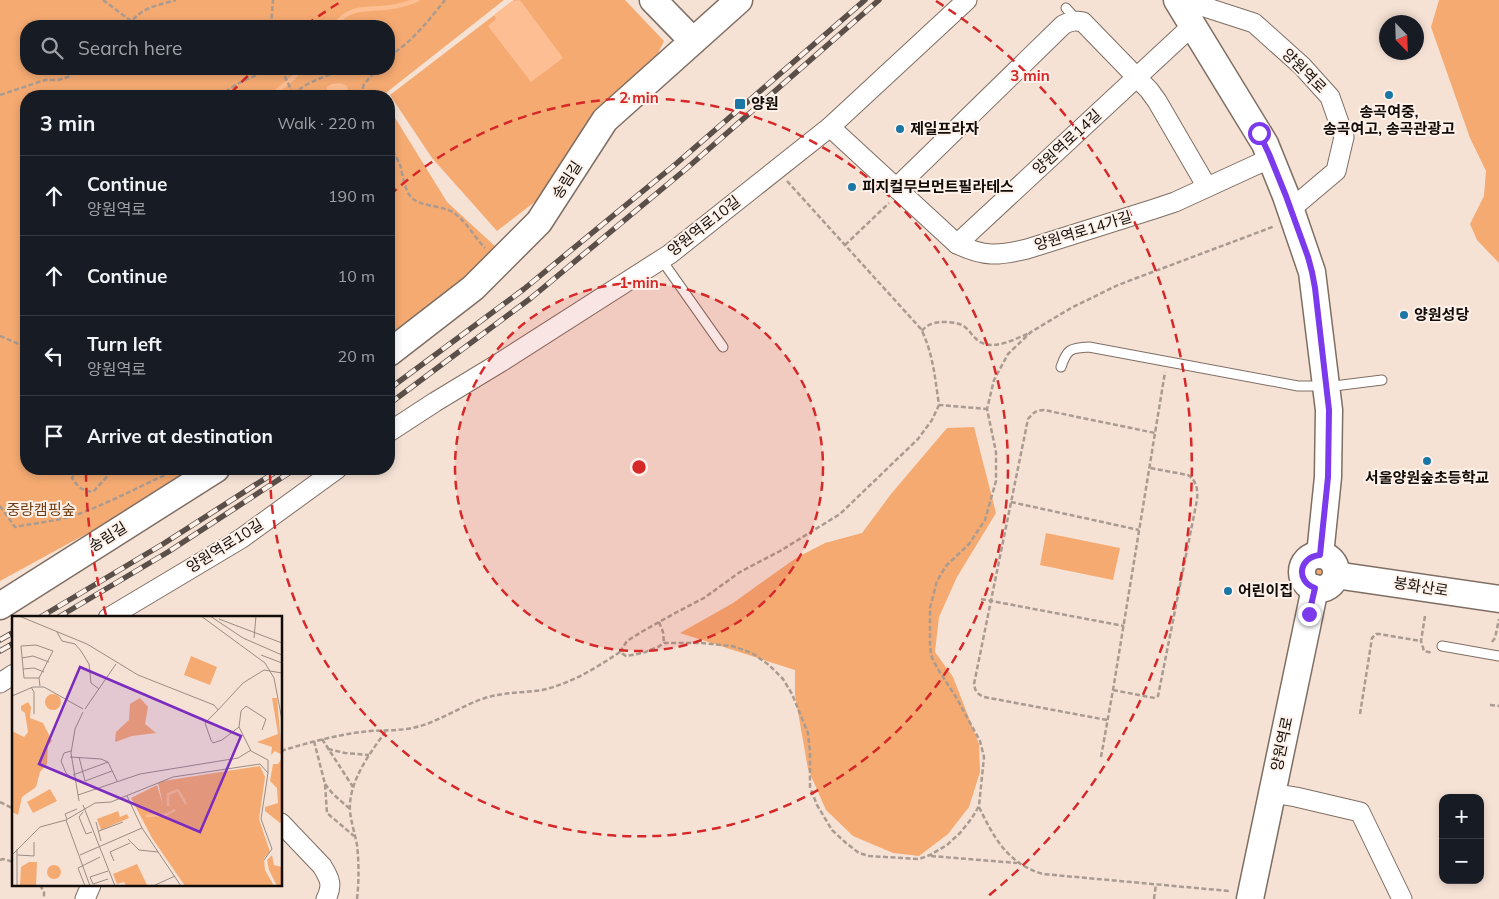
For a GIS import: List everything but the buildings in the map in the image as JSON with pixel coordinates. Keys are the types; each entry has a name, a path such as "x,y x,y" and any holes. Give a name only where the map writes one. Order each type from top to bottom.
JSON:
{"street":[{"path":"653,0 693,41"},
{"name":"송림길","path":"395,348 473,288 539,222 605,120 739,0"},
{"name":"양원역로10길","path":"395,428 670,254 830,128 967,0"},
{"name":"양원역로","path":"1177,0 1259,133 1271,158 1286,216 1312,272 1329,410 1328,574 1272,793 1239,895"},
{"name":"양원역로","path":"1183,0 1254,22 1302,66 1330,97 1344,137 1336,171 1286,216"},
{"path":"899,190 1069,21 1071,14 1083,22 1149,90 1208,187"},
{"name":"양원역로14길","path":"957,244 1193,25"},
{"path":"830,128 957,244"},
{"name":"양원역로14가길","path":"957,244 980,254 1020,251 1154,209 1271,158"},
{"name":"송림길","path":"0,606 207,475"},
{"name":"양원역로10길","path":"111,616 242,538 329,475"},
{"name":"봉화산로","path":"1328,574 1499,599"},
{"path":"0,683 12,675"},
{"path":"1272,793 1360,812 1402,899"},
{"path":"282,824 322,866 331,885 328,895"},
{"path":"85,899 91,886"}],"lane":[{"path":"661,259 723,346"},
{"path":"1061,367 1065,355 1071,350 1089,347 1298,386 1327,386 1382,380"},
{"path":"1442,646 1499,656"}],"path":[{"path":"103,0 130,20"},
{"path":"132,20 141,12 176,0"},
{"path":"271,20 273,0"},
{"path":"395,53 432,17 445,0"},
{"path":"0,95 45,80 58,80 71,75"},
{"path":"228,90 256,75"},
{"path":"284,75 291,90"},
{"path":"300,90 329,75"},
{"path":"362,90 364,84 372,75"},
{"path":"395,155 399,162 406,189 412,198 417,202 453,212 464,222 475,238 498,263"},
{"path":"282,751 314,741 369,731 412,728 434,721 485,698 544,689 577,678 620,652 628,641 704,598 740,572 840,514 918,439 932,420 939,404 934,365 922,331 783,177"},
{"path":"845,244 899,190"},
{"path":"922,331 931,324 938,322 956,324 964,327 979,342 991,345 1000,344 1031,332 1070,308 1118,285 1286,216"},
{"path":"620,652 626,656 643,653 664,643 702,643 732,646 752,654 783,679 792,694 808,734 810,787 820,811 832,830 846,844 859,853 869,856 919,859 930,856 947,845 960,833 979,806 984,757 980,741 956,696 932,658 930,647 930,608 938,580 946,566 969,544 985,520 996,481 996,452 987,409 994,380 1008,354 1031,332"},
{"path":"0,336 20,344"},
{"path":"1101,757 1150,468 1166,361"},
{"path":"939,404 987,409"},
{"path":"1108,720 984,697 978,695 974,684 1026,425 1033,413 1044,410 1155,433"},
{"path":"1113,690 1150,698 1158,696 1198,493 1195,482 1188,475 1150,468"},
{"path":"74,475 72,478 78,486 84,491 93,492 109,475"},
{"path":"0,506 15,526 45,522 90,509 165,475"},
{"path":"1011,502 1139,530"},
{"path":"981,599 1124,626"},
{"path":"1425,616 1421,641 1426,652"},
{"path":"1489,644 1495,638 1499,618"},
{"path":"659,622 664,632 664,643"},
{"path":"1360,714 1371,640 1374,635 1379,634 1421,641"},
{"path":"1490,705 1499,706"},
{"path":"357,899 359,870 350,809 357,776 386,731"},
{"path":"322,740 354,788"},
{"path":"314,741 325,784 327,813 355,836"},
{"path":"328,749 369,755"},
{"path":"325,784 350,809"},
{"path":"0,802 12,808"},
{"path":"979,806 996,841 1019,864 1031,871 1043,874 1156,884 1239,895"},
{"path":"930,856 1019,864"},
{"path":"1154,899 1156,884"},
{"path":"41,886 44,892 44,899"}],"green space":[{"name":"중랑캠핑숲","path":"0,0 504,0 390,90 20,90 20,475 185,475 128,511 0,581"},
{"path":"514,0 625,0 664,41 654,62 536,201 497,231 432,158 395,102 395,91"},
{"path":"1439,0 1499,0 1499,263 1477,240 1470,224 1484,196 1486,171 1470,138 1431,27"},
{"path":"395,118 447,202 497,248 469,281 395,336"},
{"path":"974,427 996,513 957,577 939,617 935,652 953,677 979,744 980,772 969,807 948,834 919,856 893,853 853,836 826,810 808,769 795,695 795,670 680,633 733,603 796,558 825,543 862,533 891,494 947,428"},
{"path":"1046,533 1120,548 1113,580 1040,565"},
{"path":"1325,563 1330,572 1325,582 1309,578 1308,570 1311,564"}],"shaded area":[{"path":"520,0 563,58 531,82 488,26 496,19 494,15 512,1"},
{"path":"340,83 347,86 348,90 327,90 327,87"}],"waterway":[{"path":"339,20 353,11 394,7 417,0"},
{"path":"278,90 296,75"}],"railway":[{"path":"395,385 524,289 677,163 865,0"},
{"path":"395,400 531,298 686,169 879,0"},
{"path":"42,616 163,544 271,475"},
{"path":"60,616 168,552 286,475"},
{"path":"0,640 12,633"},
{"path":"0,651 12,644"}],"place":[{"name":"송곡여중, 송곡여고, 송곡관광고","path":"1389,95"},
{"name":"양원","path":"740,104"},
{"name":"제일프라자","path":"900,129"},
{"name":"피지컬무브먼트필라테스","path":"852,187"},
{"name":"양원성당","path":"1404,315"},
{"name":"서울양원숲초등학교","path":"1427,461"},
{"name":"어린이집","path":"1228,591"}],"route":[{"path":"1259,133 1286,196 1312,272 1329,399 1328,477 1320,555 1309,558 1305,562 1302,572 1306,582 1315,588 1309,614"}]}
